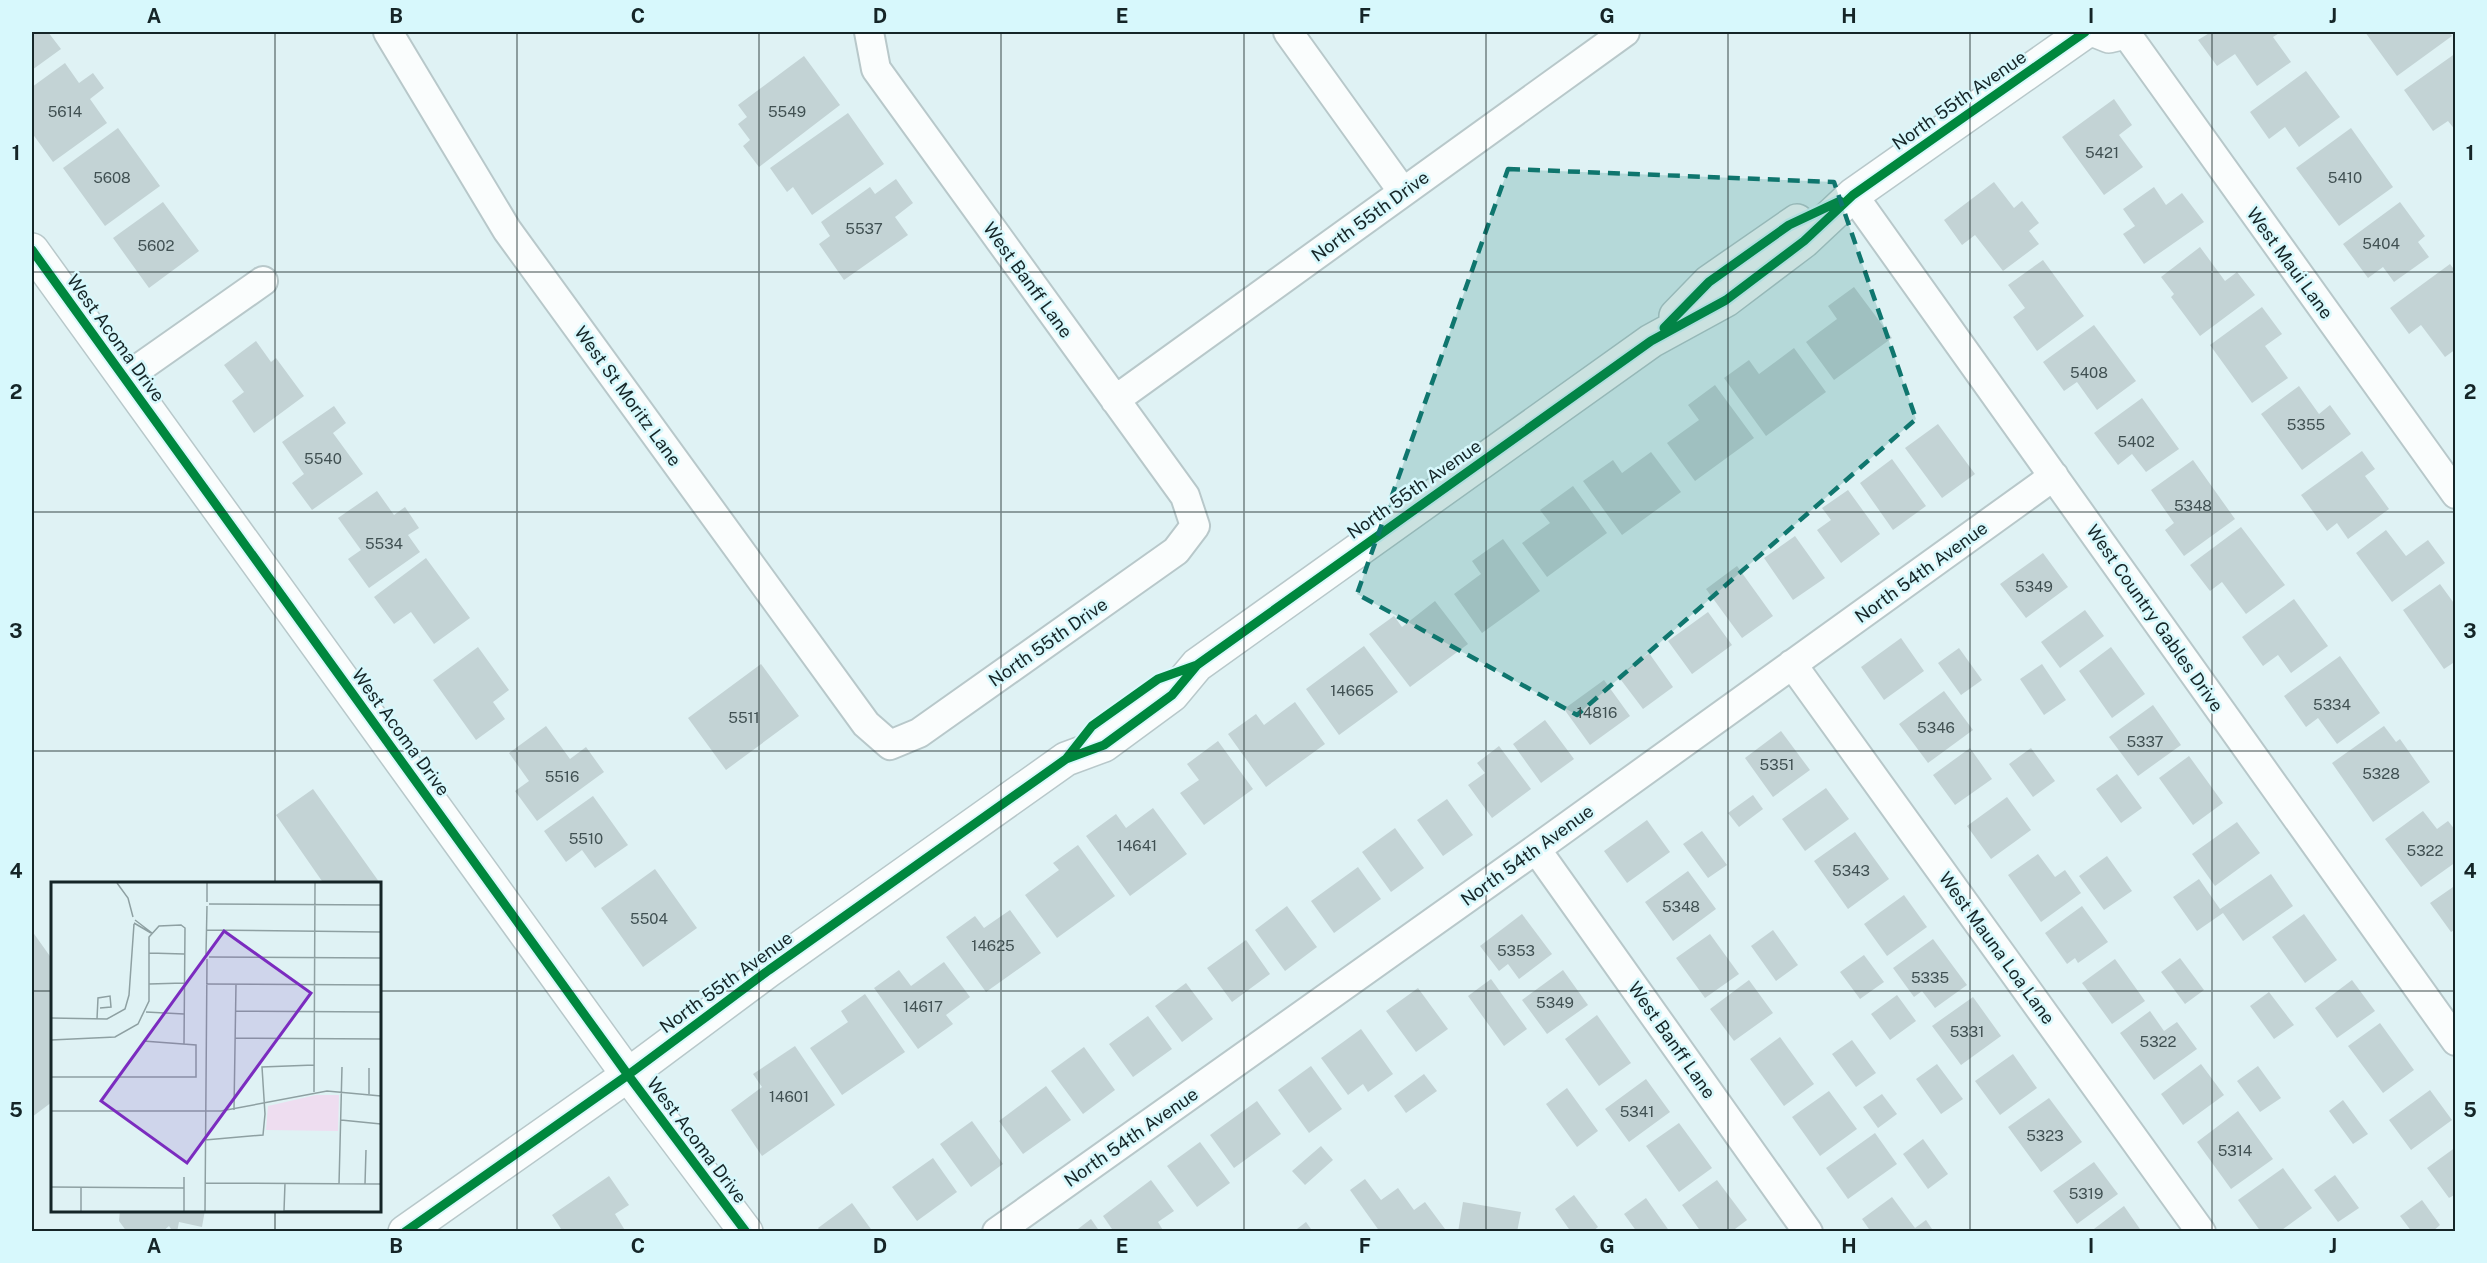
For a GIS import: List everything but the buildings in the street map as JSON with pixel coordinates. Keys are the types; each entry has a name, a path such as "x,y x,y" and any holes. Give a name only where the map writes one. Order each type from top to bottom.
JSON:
{"street":[{"name":"West St Moritz Lane","path":"388,32 507,230 866,724 890,745"},
{"name":"West Banff Lane","path":"869,32 876,69 1185,496 1195,526"},
{"path":"1288,32 1403,192"},
{"name":"North 55th Drive","path":"1115,400 1625,32"},
{"name":"North 55th Avenue","path":"405,1232 628,1075 769,970 1066,759 1104,745 1172,695 1197,665 1651,341 1718,276 1789,225 1853,195 2085,32"},
{"path":"2099,32 2109,36 2126,32"},
{"name":"West Maui Lane","path":"2126,32 2456,494"},
{"name":"West Country Gables Drive","path":"1853,195 2456,1041"},
{"name":"West Acoma Drive","path":"32,250 628,1075 746,1232"},
{"path":"125,378 263,281"},
{"name":"North 54th Avenue","path":"997,1232 1536,849 2054,476"},
{"name":"North 55th Drive","path":"890,745 919,733 1176,551 1195,526"},
{"name":"West Mauna Loa Lane","path":"1792,664 2201,1232"},
{"name":"West Banff Lane","path":"1536,849 1808,1232"}],"highlighted area":[{"path":"1508,169 1834,182 1916,419 1577,715 1357,594"}],"cycle path":[{"path":"405,1232 628,1075 769,970 1066,759 1104,745 1172,695 1197,665 1651,341 1726,300 1804,241 1853,195 2085,32"},
{"path":"1664,328 1709,282 1789,225 1840,201"},
{"path":"32,250 628,1075 746,1232"},
{"path":"1066,759 1092,726 1158,679 1197,665"}]}
